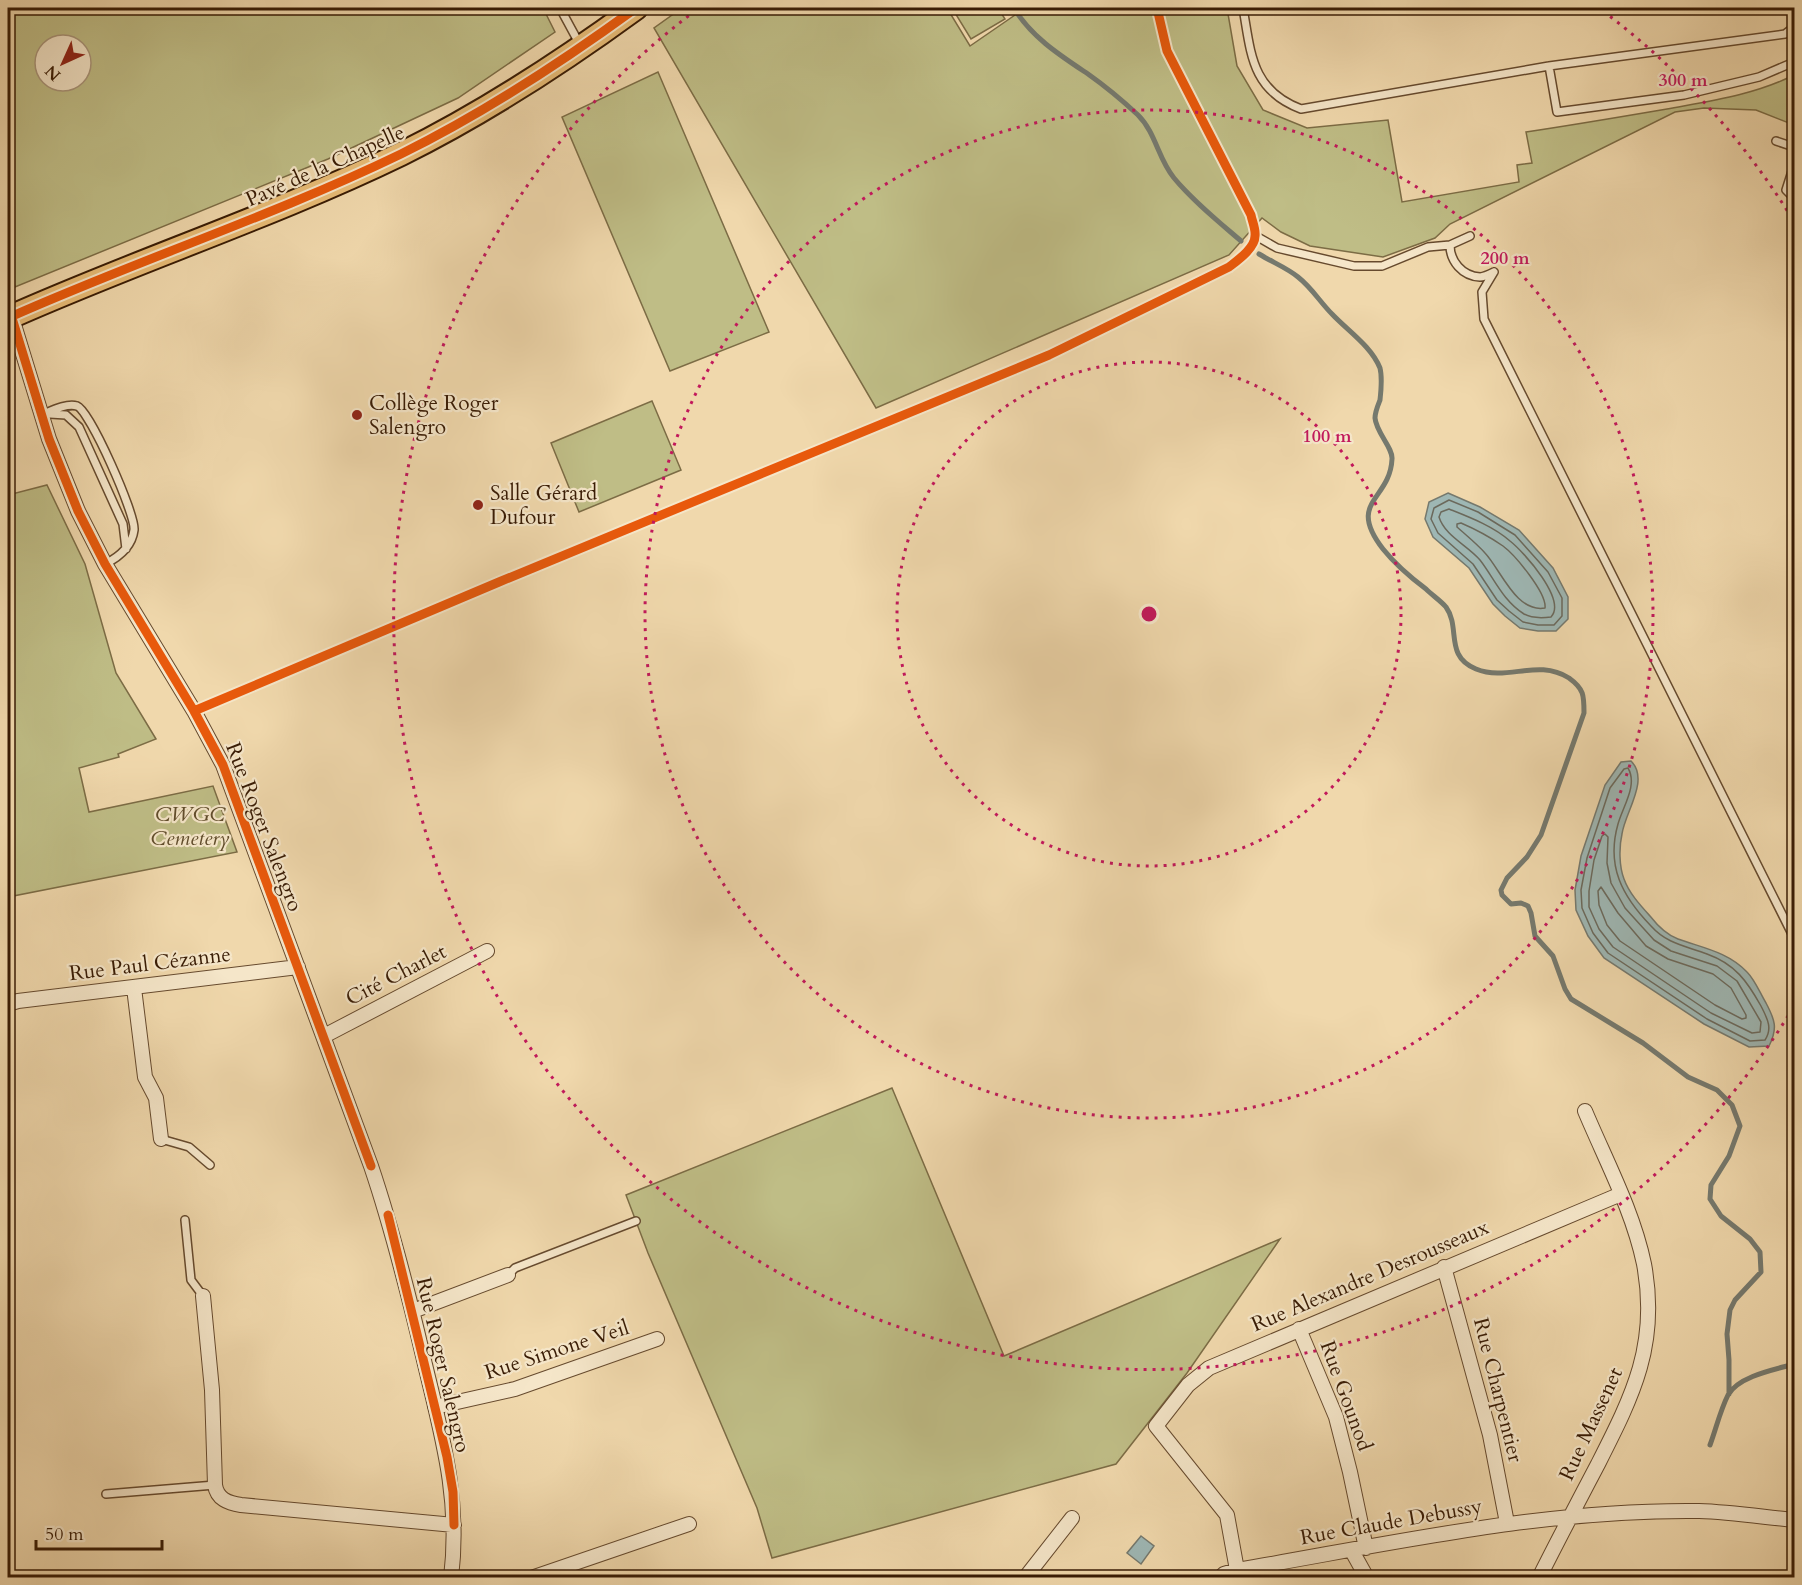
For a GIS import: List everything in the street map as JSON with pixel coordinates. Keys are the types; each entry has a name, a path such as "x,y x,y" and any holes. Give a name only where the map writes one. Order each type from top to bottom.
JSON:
{"main road":[{"name":"Pavé de la Chapelle","path":"9,313 366,170 471,116 581,48 636,8"}],"street":[{"name":"Rue Roger Salengro","path":"9,313 41,415 68,488 105,564 194,711 223,765 324,1035 388,1215 450,1470 454,1525 451,1578"},
{"name":"Cité Charlet","path":"324,1035 487,951"},
{"name":"Rue Paul Cézanne","path":"8,1004 298,967"},
{"path":"134,988 145,1077 156,1098 161,1139"},
{"name":"Rue Massenet","path":"1539,1578 1628,1405 1647,1341 1649,1310 1644,1263 1621,1194 1585,1111"},
{"name":"Rue Alexandre Desrousseaux","path":"1238,1570 1227,1515 1156,1426 1188,1385 1202,1373 1299,1329 1621,1194"},
{"name":"Rue Charpentier","path":"1444,1267 1490,1435 1507,1523"},
{"path":"412,1311 508,1275"},
{"path":"203,1296 212,1390 215,1485 221,1498 235,1504 454,1525"},
{"name":"Rue Gounod","path":"1299,1329 1336,1417 1366,1548"},
{"name":"Rue Simone Veil","path":"435,1407 515,1389 657,1339"},
{"name":"Rue Claude Debussy","path":"1220,1578 1224,1574 1238,1570 1507,1523 1571,1516 1699,1511 1794,1520"},
{"path":"1025,1578 1072,1518"},
{"path":"531,1578 689,1524"},
{"path":"1352,1551 1367,1578"}],"lane":[{"path":"560,8 581,48"},
{"path":"194,711 499,582 1049,355 1229,267 1243,256 1255,239 1251,215 1167,51 1157,8"},
{"path":"1243,8 1253,64 1263,82 1285,103 1301,109 1549,66 1785,34 1794,27"},
{"path":"1549,66 1557,112 1684,94 1759,77 1794,62"},
{"path":"1776,141 1794,147"},
{"path":"1794,165 1786,190 1794,198"},
{"path":"1255,239 1277,248 1354,266 1382,266 1428,247 1450,244 1470,236"},
{"path":"1450,244 1450,255 1462,272 1481,277 1494,272 1482,292 1484,319 1794,938"},
{"path":"41,415 73,406 80,408 89,418 134,519 134,534 126,549 105,564"},
{"path":"41,415 66,415 79,427 123,524 126,549"},
{"path":"161,1139 189,1147 210,1165"},
{"path":"185,1220 191,1280 203,1296"},
{"path":"508,1275 515,1268 636,1221"},
{"path":"106,1494 215,1485"}],"green space":[{"path":"8,8 543,8 555,32 458,98 328,159 15,287 8,260"},
{"path":"682,8 947,8 970,46 1015,15 1013,8 1227,8 1237,66 1263,110 1307,128 1388,120 1402,202 1519,182 1517,165 1532,163 1526,132 1716,100 1763,88 1794,75 1794,125 1756,110 1704,108 1675,112 1450,224 1435,238 1383,257 1310,246 1281,232 1262,218 1229,255 876,408 654,28"},
{"path":"952,8 998,8 1005,19 971,39"},
{"path":"658,72 769,332 670,371 562,117"},
{"path":"652,401 681,470 579,512 551,443"},
{"name":"CWGC Cemetery","path":"47,485 85,564 116,673 156,739 118,754 119,757 79,768 89,812 213,786 237,852 8,897 8,495"},
{"path":"892,1088 1004,1356 1280,1239 1187,1373 1116,1464 772,1558 757,1508 648,1253 626,1195"}],"water":[{"path":"1448,493 1480,507 1519,530 1553,568 1568,597 1568,619 1556,631 1520,628 1493,604 1469,568 1433,537 1425,519 1429,502"},
{"path":"1631,761 1638,777 1635,796 1624,825 1620,845 1621,868 1626,884 1639,903 1666,932 1678,939 1723,955 1740,965 1750,975 1773,1019 1774,1034 1769,1046 1749,1047 1704,1024 1604,958 1588,936 1576,910 1575,890 1581,856 1605,785 1621,762"},
{"path":"1141,1536 1154,1546 1141,1564 1127,1553"}],"waterway":[{"path":"1014,8 1029,28 1047,45 1101,84 1138,115 1149,130 1164,163 1181,187 1241,241"},
{"path":"1259,254 1303,281 1365,346 1380,368 1380,400 1375,418 1392,459 1390,473 1369,511 1369,521 1373,533 1388,555 1446,607 1453,624 1456,649 1460,657 1476,669 1488,672 1534,670 1557,672 1574,682 1582,693 1584,713 1541,835 1527,857 1507,878 1501,890 1502,895 1511,904 1521,903 1528,906 1535,936 1553,956 1571,999 1643,1043 1688,1077 1717,1090 1732,1105 1740,1126 1729,1156 1711,1185 1710,1199 1721,1216 1750,1239 1760,1252 1761,1272 1735,1300 1730,1310 1727,1334 1729,1394"},
{"path":"1710,1445 1725,1401 1739,1383 1775,1369 1791,1365 1794,1367"}],"cycle path":[{"path":"8,318 304,198 401,154 522,86 636,8"},
{"path":"194,711 499,582 1049,355 1229,267 1252,245 1255,231 1251,215 1167,51 1157,8"},
{"path":"8,305 49,439 78,511 105,564 194,711 223,765 371,1166"},
{"path":"388,1215 447,1457 453,1492 454,1525"}],"place":[{"name":"Collège Roger Salengro","path":"357,415"},
{"name":"Salle Gérard Dufour","path":"478,505"}]}
